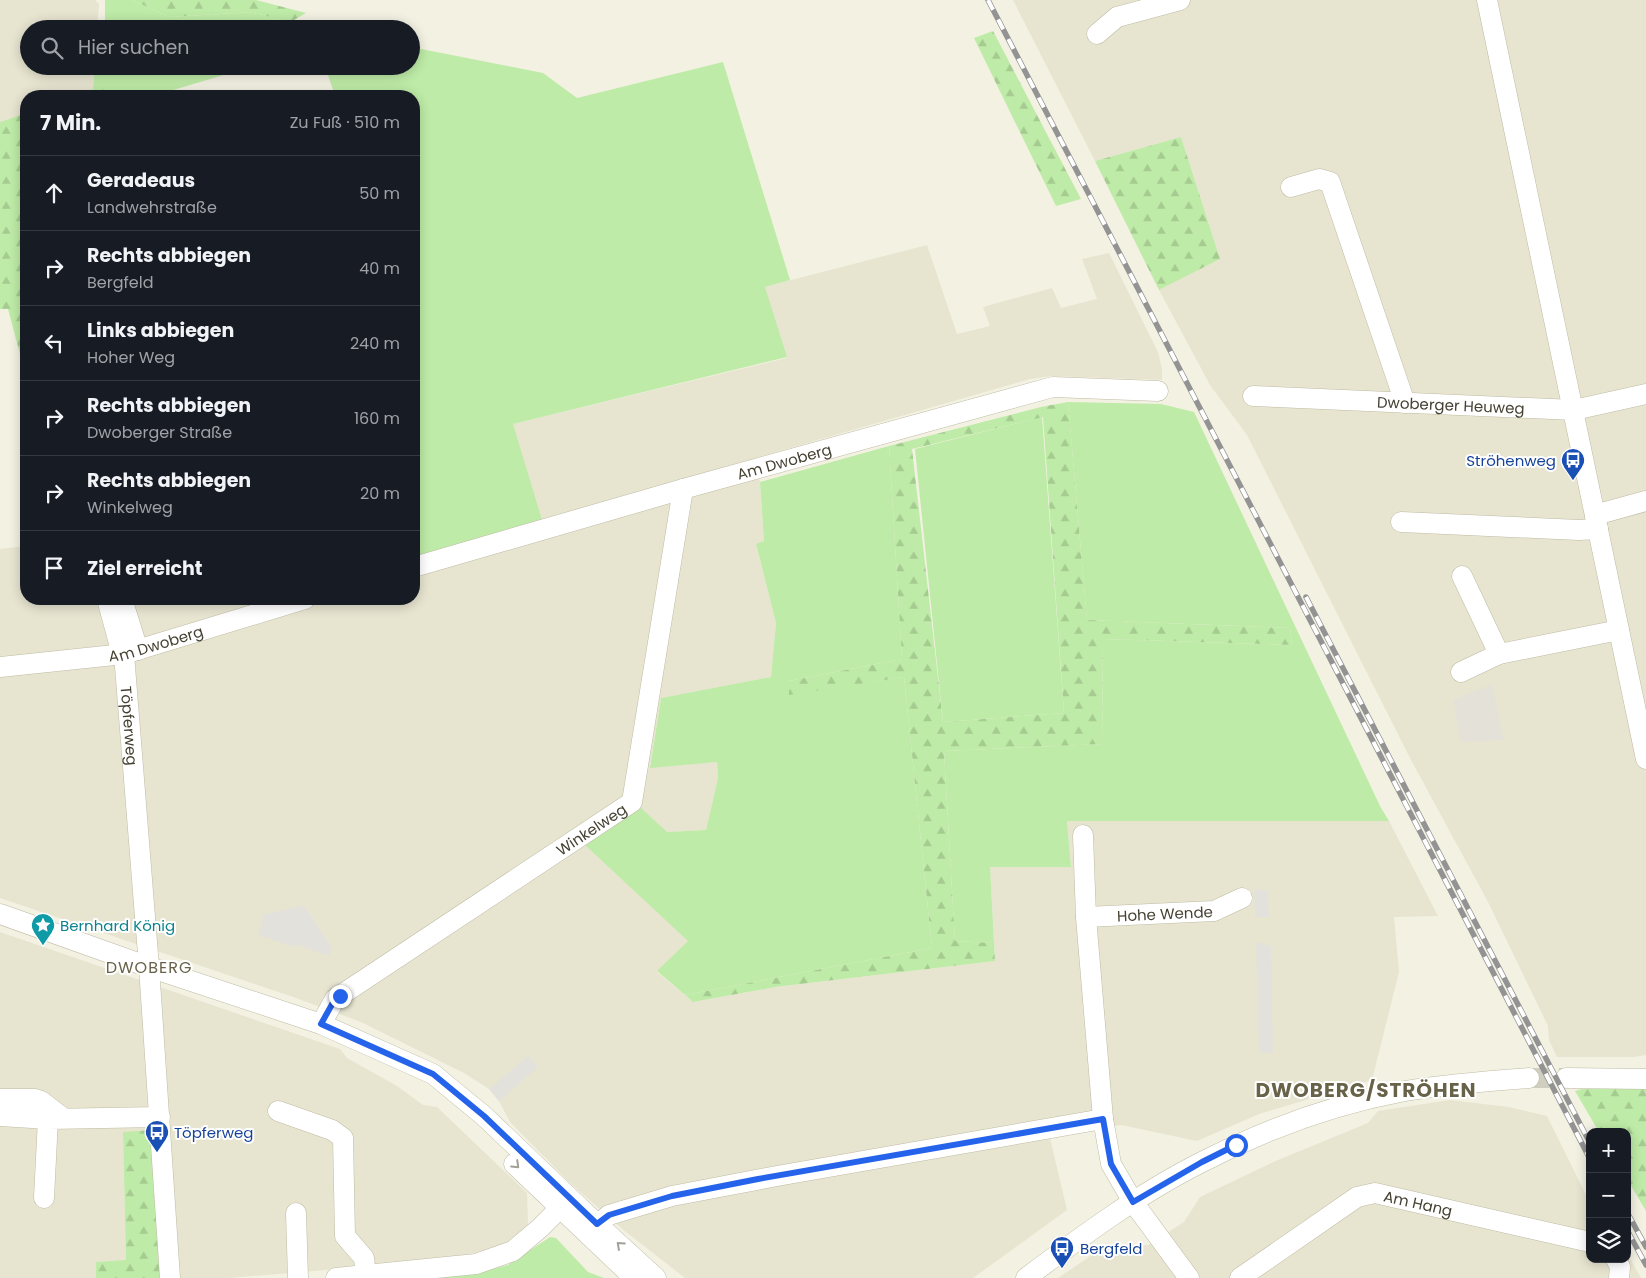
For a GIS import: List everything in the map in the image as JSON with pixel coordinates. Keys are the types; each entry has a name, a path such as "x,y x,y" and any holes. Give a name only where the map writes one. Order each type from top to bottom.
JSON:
{"street":[{"path":"1096,34 1117,17 1180,0"},
{"path":"1487,0 1646,758"},
{"path":"1291,187 1320,179 1330,182 1404,403"},
{"name":"Am Dwoberg","path":"420,565 683,489 1053,387 1158,391"},
{"name":"Dwoberger Heuweg","path":"1253,396 1574,410 1646,394"},
{"name":"Winkelweg","path":"321,1024 335,999 632,802 683,489"},
{"path":"1401,522 1569,530 1597,522 1646,502"},
{"path":"1462,576 1499,654"},
{"path":"109,605 128,653"},
{"path":"123,605 128,653"},
{"name":"Am Dwoberg","path":"0,667 128,653 277,605"},
{"path":"1461,672 1499,654 1619,630"},
{"name":"Töpferweg","path":"128,653 170,1278"},
{"path":"1083,835 1086,917 1103,1119 1111,1164 1133,1202 1189,1278"},
{"name":"Hohe Wende","path":"1086,917 1214,911 1242,898"},
{"path":"0,914 149,967 321,1024 433,1074 489,1121 565,1203 592,1229 634,1278"},
{"path":"1026,1278 1133,1202 1202,1162 1236,1145 1295,1121 1405,1091 1529,1078"},
{"path":"1566,1078 1646,1078"},
{"path":"0,1099 35,1099 41,1101 55,1118 44,1198"},
{"path":"278,1110 332,1130 343,1138 345,1236 364,1258 366,1276"},
{"path":"0,1116 55,1118 160,1117"},
{"path":"592,1229 609,1215 672,1196 758,1179 1103,1119"},
{"name":"Am Hang","path":"1240,1278 1357,1197 1375,1193 1586,1241"},
{"path":"336,1278 476,1264 513,1251 565,1203"},
{"path":"296,1214 298,1278"},
{"path":"592,1229 656,1278"},
{"path":"1618,1263 1620,1267 1619,1278"}],"shaded area":[{"path":"0,0 95,0 99,4 98,20 20,20 20,75 94,75 93,89 20,90 20,115 0,122"},
{"path":"1013,0 1646,0 1646,1055 1634,1057 1557,1057 1549,1040 1548,1026 1487,900 1411,760 1247,435 1210,385 1159,290 1220,259 1181,137 1095,161"},
{"path":"927,245 957,334 990,326 983,307 1052,288 1061,308 1097,299 1082,259 1109,253 1158,352 1162,369 1162,380 1052,376 1030,379 755,458 760,482 764,541 756,545 776,623 771,677 661,698 650,767 717,762 718,778 706,830 667,832 688,941 657,972 693,1002 775,987 995,961 990,867 1071,867 1067,821 1389,821 1438,916 1394,917 1399,972 1372,1080 1259,1114 1197,1141 1121,1125 1050,1138 1067,1210 973,1278 685,1278 621,1228 568,1181 510,1122 499,1101 489,1089 464,1073 361,1022 293,997 0,898 0,549 20,547 20,605 420,605 420,549 513,424 787,358 764,287"},
{"path":"1492,684 1504,740 1461,742 1453,700"},
{"path":"1254,890 1268,890 1269,917 1255,917"},
{"path":"304,905 332,948 329,956 295,944 294,947 258,935 263,919 262,915"},
{"path":"0,932 340,1049 347,1058 397,1086 423,1105 437,1107 527,1193 528,1225 503,1246 444,1260 230,1278 163,1278 123,1132 126,1261 96,1262 96,1278 0,1278"},
{"path":"1256,942 1271,946 1273,1053 1259,1052"},
{"path":"528,1056 538,1067 499,1101 489,1089"},
{"path":"1450,1100 1509,1107 1547,1116 1586,1195 1586,1263 1631,1263 1631,1260 1641,1278 1058,1278 1108,1244 1148,1245 1184,1222 1200,1197 1278,1160 1368,1123 1378,1111"}],"green space":[{"path":"105,0 132,0 169,17 254,12 279,20 105,20"},
{"path":"132,0 256,0 306,13 294,20 279,20 254,12 169,17"},
{"path":"993,31 1081,199 1056,206 974,38"},
{"path":"420,49 543,73 577,98 723,62 790,280 765,287 787,357 513,424 542,520 420,555 420,90 333,90 328,75 420,75"},
{"path":"94,75 104,75 104,90 90,90 93,89"},
{"path":"104,75 224,75 173,90 104,90"},
{"path":"20,115 20,354 8,309 0,309 0,122"},
{"path":"1181,137 1220,259 1159,290 1095,161"},
{"path":"1068,402 1161,404 1194,412 1380,806 1389,821 1067,821 1071,867 990,867 994,943 955,941 944,751 1102,744 1103,639 1292,645 1290,628 1087,620"},
{"path":"1068,402 1087,620 1290,628 1292,645 1103,639 1102,744 944,751 955,941 994,943 995,961 775,987 693,1002 685,995 932,948 904,677 789,695 789,681 902,659 889,446 1041,407","holes":["1043,417 1064,713 943,722 912,449"]},
{"path":"1042,417 1064,713 943,722 915,449"},
{"path":"889,446 902,659 789,681 789,694 904,677 932,948 685,995 657,971 688,941 585,845 641,808 667,832 706,830 718,778 717,762 650,768 661,698 771,677 776,623 756,544 764,541 760,482"},
{"path":"1582,1089 1646,1089 1646,1211 1631,1186 1631,1128 1597,1128 1575,1091"},
{"path":"152,1130 163,1278 96,1278 96,1262 126,1260 123,1132"},
{"path":"550,1237 556,1238 588,1272 604,1278 438,1278 484,1271 508,1265"}],"tunnel":[{"path":"1529,1078 1566,1078"}],"railway":[{"path":"988,0 1586,1151"},
{"path":"1306,597 1586,1135"},
{"path":"1630,1218 1646,1247"},
{"path":"1631,1237 1646,1265"}],"place":[{"name":"Ströhenweg","path":"1573,481"},
{"name":"Bernhard König","path":"43,946"},
{"name":"Töpferweg","path":"157,1153"},
{"name":"Bergfeld","path":"1062,1269"}],"district":[{"name":"DWOBERG","path":"149,967"},
{"name":"DWOBERG/STRÖHEN","path":"1366,1090"}],"route":[{"path":"340,996 335,999 321,1024 433,1074 484,1116 597,1224 609,1215 672,1196 758,1179 1103,1119 1111,1164 1133,1202 1182,1173 1236,1145"}]}
